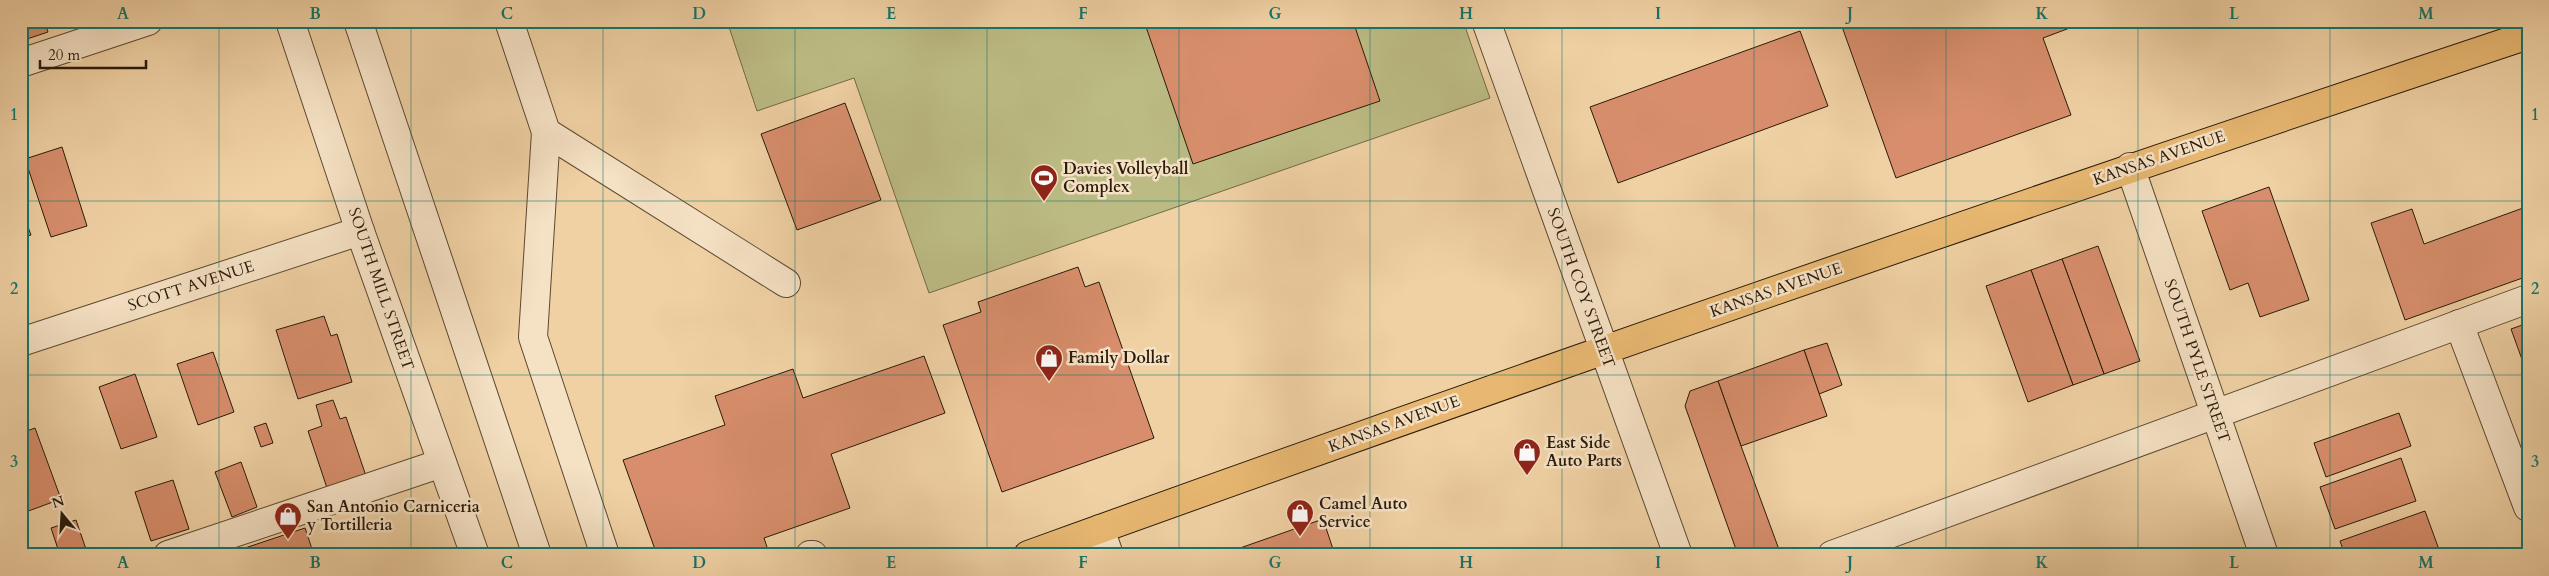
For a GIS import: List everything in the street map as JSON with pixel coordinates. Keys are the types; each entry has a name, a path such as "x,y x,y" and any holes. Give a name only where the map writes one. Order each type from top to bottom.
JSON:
{"main road":[{"name":"KANSAS AVENUE","path":"1028,555 1602,350 2130,167 2528,35"}],"street":[{"path":"21,63 148,21"},
{"name":"SOUTH MILL STREET","path":"290,21 360,231 475,555"},
{"path":"358,21 538,555"},
{"path":"509,21 546,132 533,337 605,555"},
{"name":"SOUTH COY STREET","path":"1486,21 1602,350 1678,555"},
{"path":"546,132 786,283"},
{"name":"SOUTH PYLE STREET","path":"2130,167 2264,555"},
{"name":"SCOTT AVENUE","path":"21,342 360,231"},
{"path":"1832,555 2528,299"},
{"path":"2460,324 2528,507"},
{"path":"168,555 442,463"},
{"path":"1100,529 1110,555"}],"shaded area":[{"name":"Davies Volleyball Complex","path":"727,21 1463,21 1490,98 929,293 854,78 757,111"}],"building":[{"path":"21,21 44,21 48,32 21,41"},
{"path":"1144,21 1353,21 1380,101 1193,164"},
{"path":"1840,21 2082,21 2083,23 2043,38 2071,115 1896,178"},
{"path":"1800,31 1828,106 1618,183 1590,107"},
{"path":"845,103 881,200 797,230 761,134"},
{"path":"62,147 87,226 51,237 25,159"},
{"path":"2269,187 2309,300 2260,317 2248,283 2230,290 2202,211"},
{"path":"21,208 31,235 21,238"},
{"path":"2523,208 2528,221 2528,276 2405,320 2371,223 2412,209 2424,244"},
{"path":"2098,246 2140,361 2104,374 2062,259"},
{"path":"2062,259 2104,374 2073,385 2031,270"},
{"name":"Family Dollar","path":"1078,267 1085,287 1099,282 1154,438 1002,492 943,325 981,312 978,302"},
{"path":"2031,270 2073,385 2028,402 1986,286"},
{"path":"324,316 331,336 337,334 352,382 298,399 276,330"},
{"path":"2528,323 2528,376 2511,329"},
{"path":"1827,343 1842,385 1819,394 1804,350"},
{"path":"1804,350 1827,416 1741,446 1718,381"},
{"path":"213,352 234,412 198,425 177,364"},
{"path":"924,356 945,413 831,454 850,508 764,538 768,550 755,555 657,555 623,460 725,425 715,396 793,369 803,398"},
{"path":"135,374 157,437 121,449 99,387"},
{"path":"1718,381 1781,555 1738,555 1685,406 1690,391"},
{"path":"333,400 340,419 346,417 367,479 328,491 308,431 322,426 316,405"},
{"path":"2399,413 2411,446 2326,477 2314,443"},
{"path":"266,423 273,443 261,447 254,427"},
{"path":"35,428 61,499 23,513 21,510 21,433"},
{"path":"2401,458 2416,501 2335,529 2320,487"},
{"path":"241,462 257,507 232,517 215,472"},
{"path":"173,480 189,529 151,541 135,492"},
{"path":"2425,511 2441,555 2345,555 2340,541"},
{"name":"Camel Auto Service","path":"1323,519 1335,555 1220,555"},
{"path":"76,520 88,555 60,555 51,528"},
{"name":"San Antonio Carniceria y Tortilleria","path":"305,528 314,555 230,555 230,553"},
{"path":"1630,548 1633,555 1611,555"}],"place":[{"name":"Davies Volleyball Complex","path":"1044,202"},
{"name":"Family Dollar","path":"1049,382"},
{"name":"East Side Auto Parts","path":"1527,476"},
{"name":"Camel Auto Service","path":"1300,537"},
{"name":"San Antonio Carniceria y Tortilleria","path":"288,540"}]}
